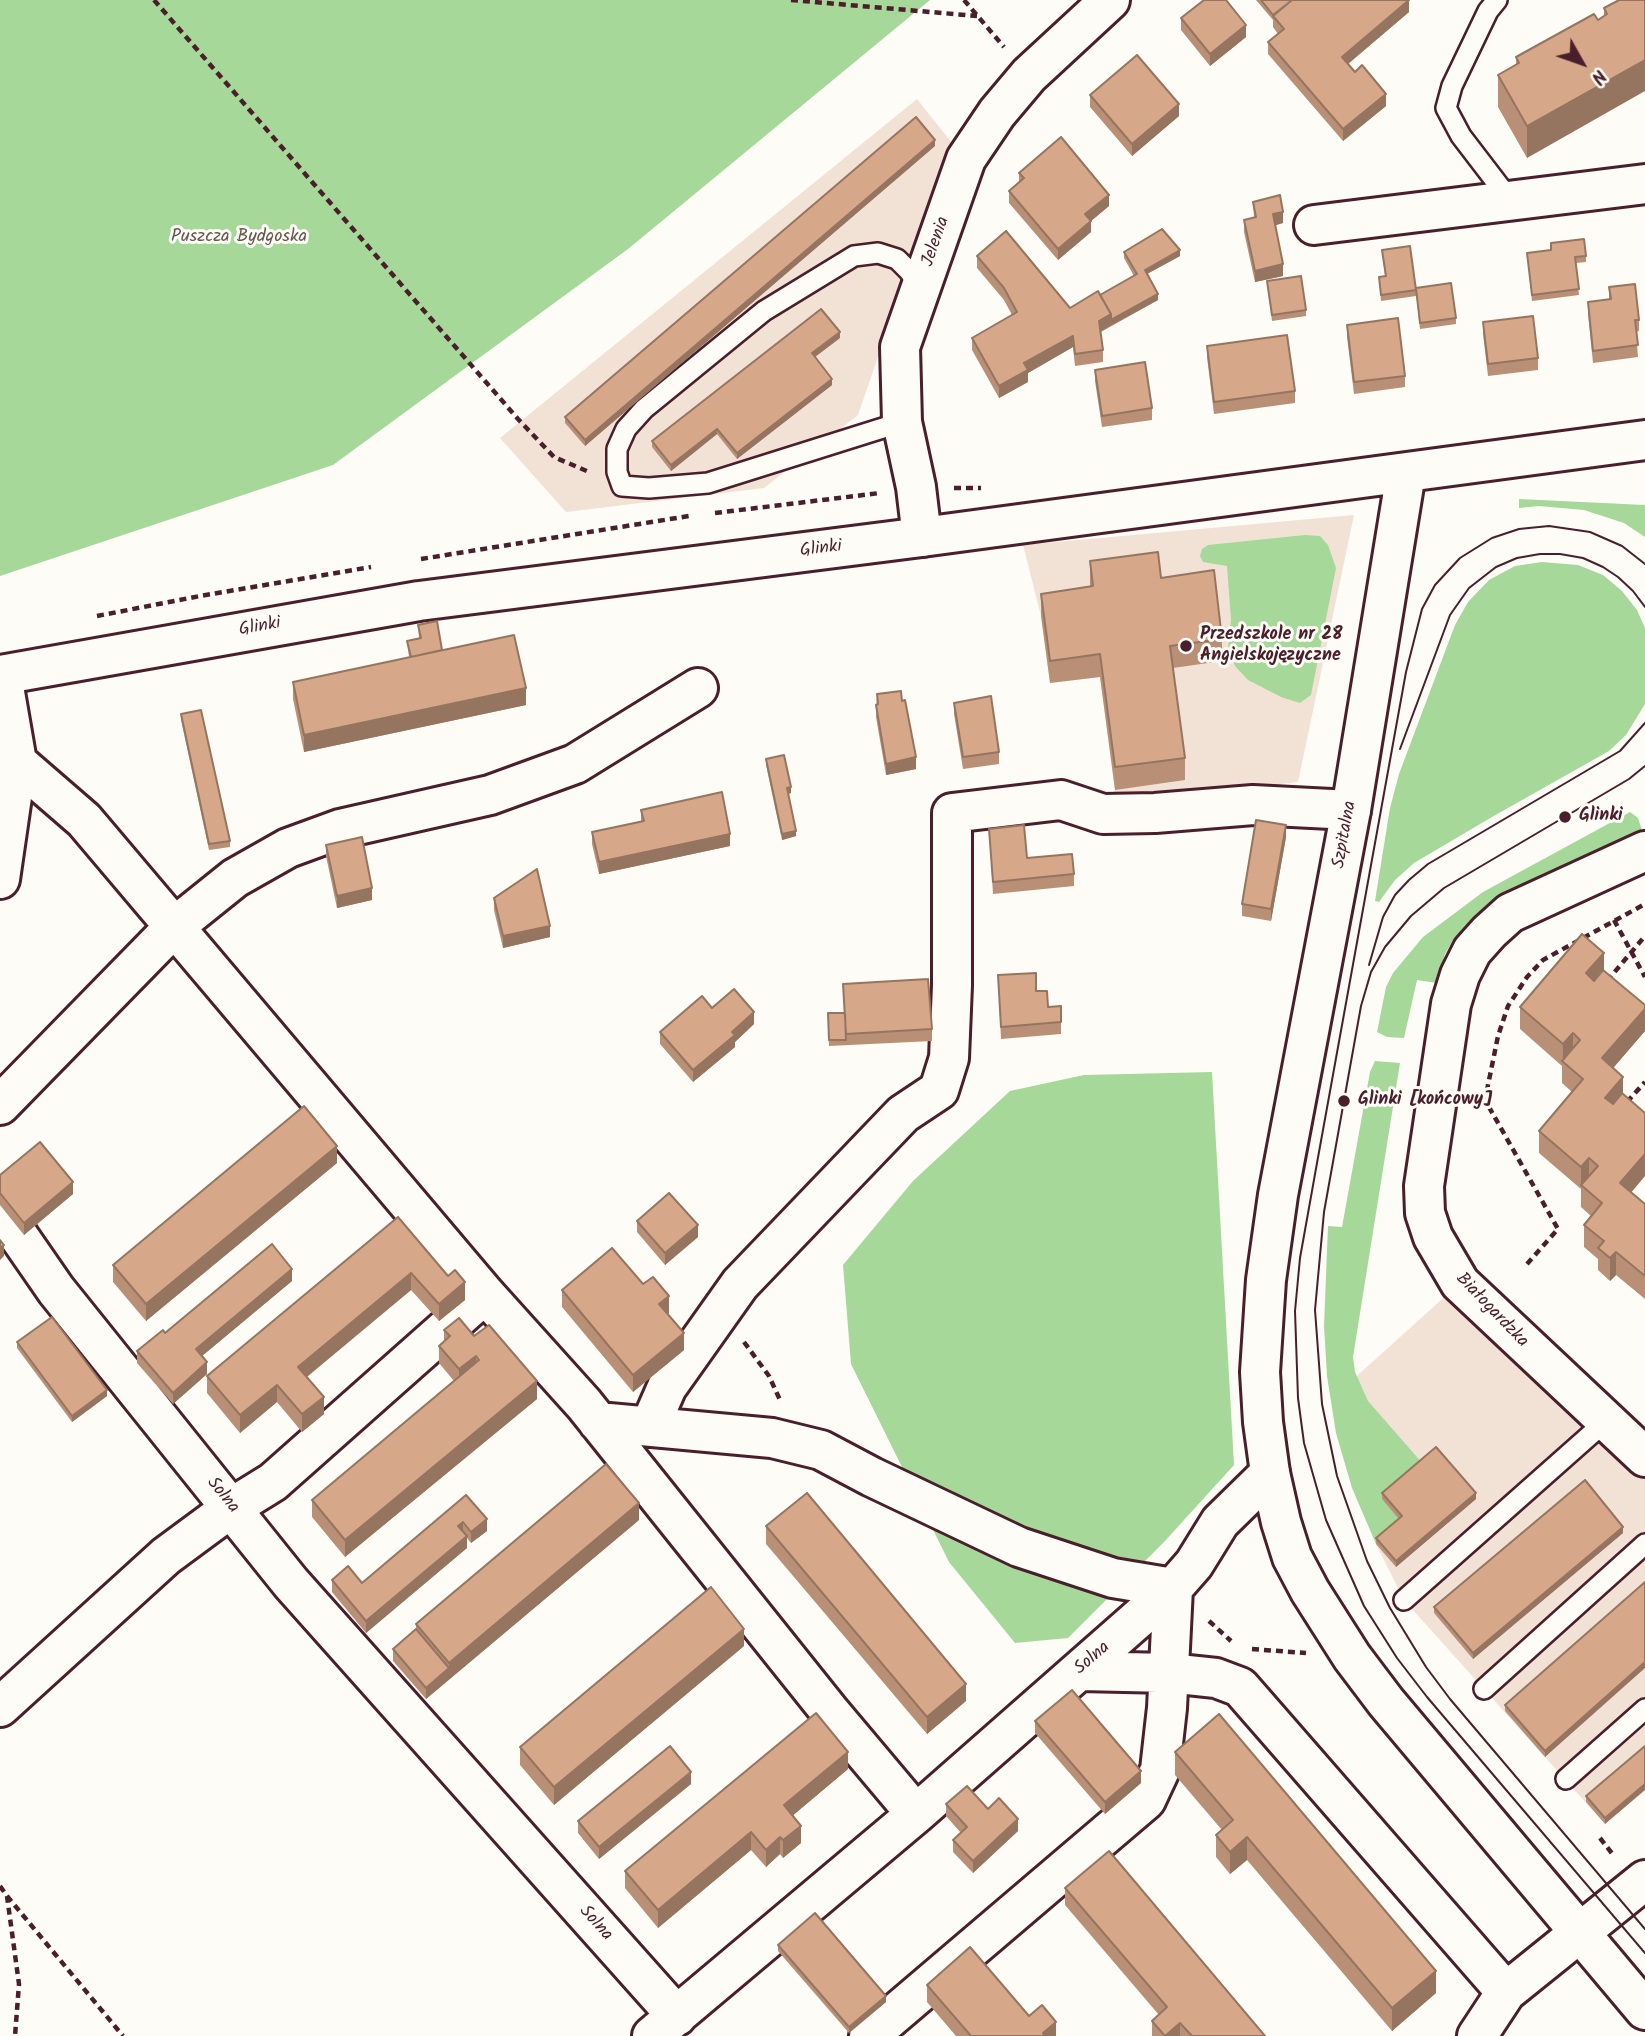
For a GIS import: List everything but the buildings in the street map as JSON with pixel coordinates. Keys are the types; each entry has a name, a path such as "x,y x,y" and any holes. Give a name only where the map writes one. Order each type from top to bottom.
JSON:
{"street":[{"name":"Jelenia","path":"922,537 916,487 902,422 900,347 966,159 997,113 1028,75 1110,0"},
{"path":"1314,225 1645,184"},
{"name":"Glinki","path":"1,675 419,601 1645,440"},
{"name":"Szpitalna","path":"1406,473 1351,810 1278,1195 1266,1280 1260,1372 1270,1473 1292,1557 1352,1657 1386,1702 1645,2010"},
{"path":"0,879 17,762 1,675"},
{"path":"0,1105 174,927 235,877 288,848 340,829 490,795 575,764 698,688"},
{"path":"17,762 84,820 485,1294 598,1422 831,1713 916,1814"},
{"path":"650,1426 667,1387 740,1284 903,1114 939,1090 949,1058 952,813 1061,800 1103,814 1155,813 1252,805 1351,810"},
{"name":"Białogardzka","path":"1645,851 1510,913 1472,951 1460,975 1451,1003 1424,1186 1425,1213 1433,1237 1460,1283 1645,1457"},
{"name":"Solna","path":"0,1209 56,1290 231,1508 664,2026 916,1814 1174,1588 1194,1564 1220,1522 1270,1473"},
{"path":"0,1707 166,1556 231,1508 273,1482 485,1294"},
{"path":"598,1422 772,1438 821,1450 1019,1547 1113,1578 1174,1588 1160,1770 1146,1800 869,2036"},
{"path":"1080,1671 1169,1673 1216,1678 1240,1687 1506,1993"},
{"path":"1477,2036 1506,1993 1645,1880"}],"lane":[{"path":"1497,0 1488,10 1452,86 1446,108 1461,136 1510,200"},
{"path":"902,422 708,484 649,488 622,486 617,472 617,449 626,429 644,409 764,311 854,256 878,253 897,259 921,288"},
{"path":"1404,1600 1606,1421"},
{"path":"1484,1689 1645,1544"},
{"path":"1566,1779 1645,1709"}],"path":[{"path":"154,0 554,457 622,486"},
{"path":"791,0 977,16"},
{"path":"964,0 1028,75"},
{"path":"1527,1264 1558,1229 1485,1100 1498,1037 1508,1006 1543,960 1645,904"},
{"path":"1614,920 1645,977"},
{"path":"1605,984 1645,936"},
{"path":"1624,1107 1645,1082"},
{"path":"720,1311 769,1376 801,1445"},
{"path":"1174,1588 1238,1648"},
{"path":"1251,1649 1352,1657"},
{"path":"0,1886 123,2036"},
{"path":"7,1896 19,1984 15,2036"}],"shaded area":[{"path":"917,99 952,143 858,415 764,488 566,512 500,438"},
{"name":"Przedszkole nr 28 Angielskojęzyczne","path":"1354,515 1298,782 1153,800 1112,798 1115,790 1100,677 1050,683 1041,616 1023,545"},
{"path":"1460,1283 1645,1456 1645,1790 1605,1824 1404,1600 1376,1544 1339,1392"}],"green space":[{"name":"Puszcza Bydgoska","path":"0,0 930,0 628,249 333,465 0,576"},
{"path":"1519,499 1645,505 1645,537 1624,523 1584,510 1539,506 1519,508"},
{"path":"1305,535 1320,536 1328,545 1336,568 1311,695 1300,703 1281,697 1248,680 1235,666 1228,647 1231,620 1227,566 1203,562 1200,556 1202,549 1208,545"},
{"path":"1542,562 1578,565 1603,575 1622,591 1637,610 1645,628 1645,704 1626,735 1609,751 1414,863 1395,880 1379,902 1375,901 1390,808 1399,774 1455,625 1468,602 1489,580 1515,566"},
{"path":"1630,812 1638,818 1642,830 1506,894 1476,915 1453,940 1445,954 1437,983 1417,980 1404,1038 1387,1037 1377,1032 1386,987 1393,973 1423,937 1483,892"},
{"path":"1375,1061 1400,1063 1353,1357 1355,1372 1368,1401 1423,1464 1402,1522 1376,1544 1352,1488 1336,1433 1327,1376 1324,1326 1328,1226 1342,1227 1370,1072"},
{"path":"1212,1072 1234,1465 1165,1541 1068,1638 1015,1643 949,1562 851,1364 843,1265 913,1181 1010,1091 1084,1075"}],"tram line":[{"path":"1645,564 1622,546 1590,532 1549,526 1519,529 1492,538 1460,558 1435,585 1422,609 1406,672 1317,1163 1300,1258 1295,1311 1298,1398 1304,1443 1326,1520 1364,1606 1397,1658 1427,1697 1645,1953"},
{"path":"1400,749 1450,615 1469,588 1496,567 1517,558 1540,554 1583,558 1618,577 1645,607"},
{"path":"1369,965 1383,917 1395,895 1409,880 1428,864 1620,751 1645,723"},
{"path":"1645,766 1629,779 1444,888 1411,916 1385,947 1371,972 1361,1006 1324,1212 1315,1310 1322,1404 1337,1476 1367,1561 1390,1608 1426,1667 1450,1699 1645,1929"}],"place":[{"name":"Przedszkole nr 28 Angielskojęzyczne","path":"1186,646"},
{"name":"Glinki","path":"1565,817"},
{"name":"Glinki [końcowy]","path":"1344,1101"}]}
